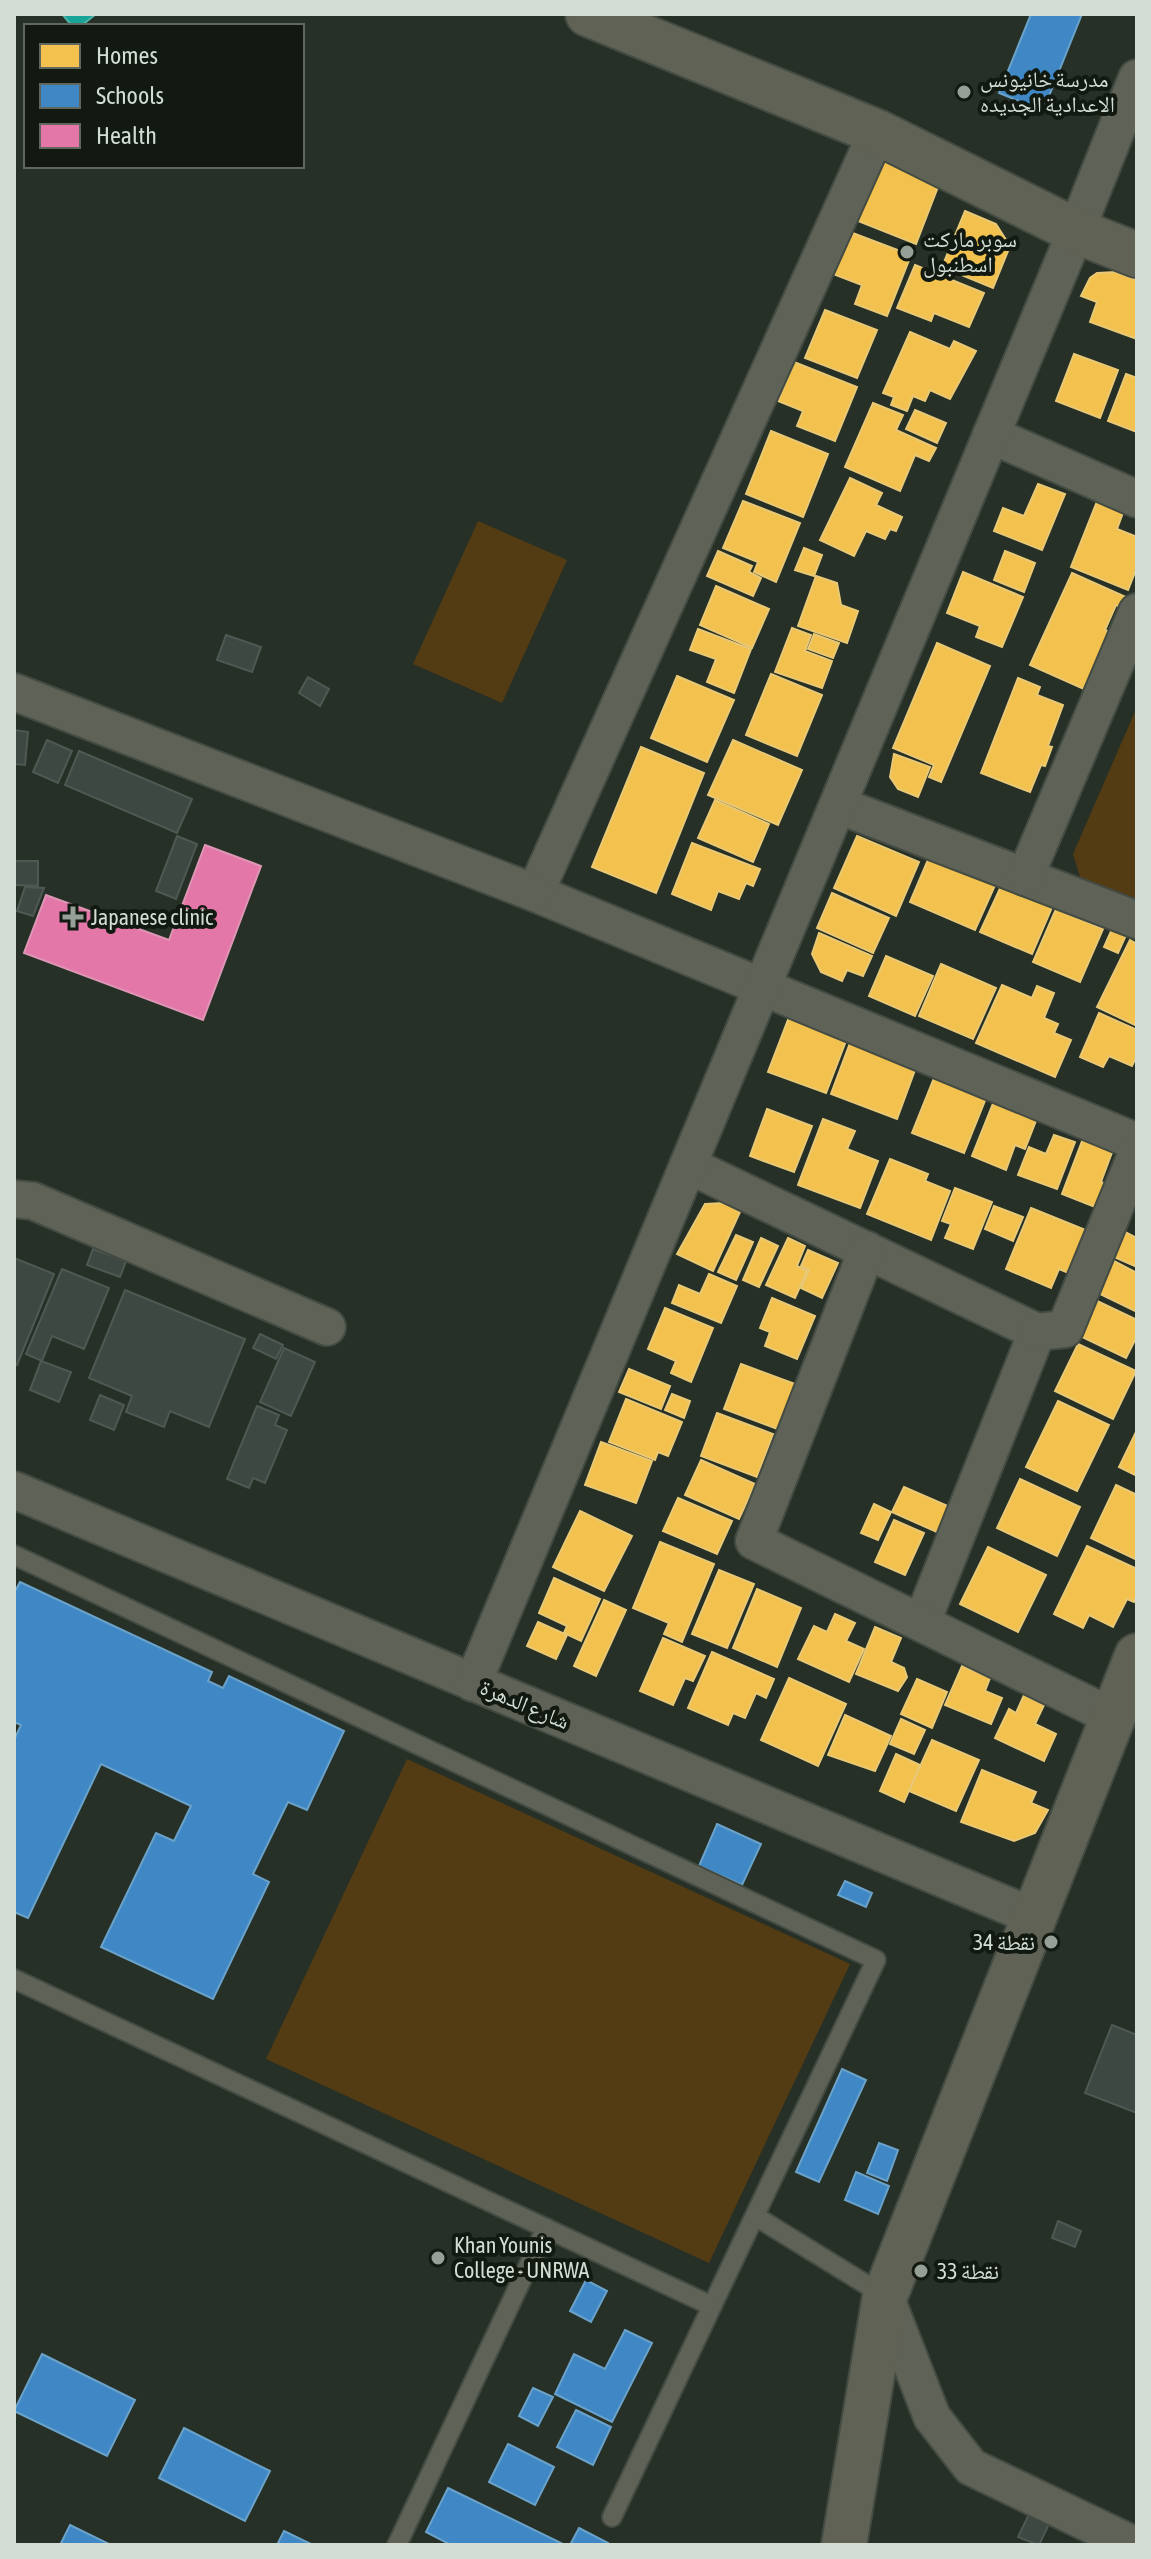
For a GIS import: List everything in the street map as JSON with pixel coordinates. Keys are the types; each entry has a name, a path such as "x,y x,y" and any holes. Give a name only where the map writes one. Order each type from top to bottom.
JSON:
{"street":[{"path":"588,14 877,132 1076,231 1137,255"},
{"path":"473,1683 1137,78"},
{"path":"535,893 877,132"},
{"path":"991,435 1137,499"},
{"path":"1025,877 1137,612"},
{"path":"14,692 535,893 762,989 1136,1140 1065,1329 1037,1332 688,1165"},
{"path":"838,805 1137,920"},
{"path":"14,1199 33,1201 327,1327"},
{"path":"867,1250 754,1541 1111,1716"},
{"path":"922,1622 1037,1332"},
{"name":"شارع الدهرة","path":"14,1490 1037,1918"},
{"path":"844,2545 885,2296 1037,1918 1111,1716 1137,1656"},
{"path":"885,2296 932,2417 971,2467 1134,2545"}],"lane":[{"path":"14,1555 876,1960 612,2517"},
{"path":"14,1979 712,2306"},
{"path":"755,2216 885,2296"},
{"path":"397,2545 546,2228"}],"shaded area":[{"path":"478,521 567,560 502,703 413,664"},
{"path":"1137,707 1137,903 1082,883 1073,854"},
{"path":"407,1759 850,1964 709,2263 266,2059"}],"building: Homes":[{"path":"883,156 941,179 916,244 858,221"},
{"path":"965,211 996,224 1010,246 993,288 942,267"},
{"path":"850,232 911,255 887,316 855,304 862,285 833,274"},
{"path":"915,265 984,293 969,327 934,313 931,321 897,308"},
{"path":"1116,272 1137,280 1137,339 1090,322 1097,302 1081,296 1090,278 1097,273"},
{"path":"825,310 877,330 857,378 805,358"},
{"path":"910,332 950,349 954,341 976,351 950,399 930,390 925,401 913,396 907,411 891,405 894,397 883,393"},
{"path":"1074,354 1118,370 1100,418 1056,401"},
{"path":"794,362 857,387 835,441 797,426 803,411 778,401"},
{"path":"1126,374 1137,378 1137,432 1108,421"},
{"path":"873,403 903,415 896,430 936,448 929,461 915,455 900,491 845,467"},
{"path":"915,410 946,423 937,443 906,429"},
{"path":"771,431 828,454 803,517 746,494"},
{"path":"850,478 882,493 876,505 902,517 896,531 890,529 885,539 866,531 854,556 820,540"},
{"path":"1038,484 1065,494 1042,550 994,531 1003,508 1024,516"},
{"path":"1098,499 1124,510 1117,529 1137,537 1137,567 1128,590 1071,567"},
{"path":"743,501 800,523 776,582 754,572 758,562 723,548"},
{"path":"804,548 822,555 814,576 795,570"},
{"path":"718,551 752,566 749,572 761,578 753,596 707,576"},
{"path":"1005,551 1035,563 1024,592 994,580"},
{"path":"963,572 1023,597 1002,647 976,637 980,626 947,613"},
{"path":"1072,573 1128,598 1123,608 1116,605 1105,630 1112,633 1086,690 1030,665"},
{"path":"816,576 837,583 841,605 858,611 847,643 798,626"},
{"path":"716,586 769,609 752,648 700,625"},
{"path":"792,628 811,635 805,651 832,661 822,688 775,672"},
{"path":"698,629 751,649 734,693 707,682 716,659 690,650"},
{"path":"814,634 839,643 833,658 808,649"},
{"path":"937,643 990,666 941,782 929,777 934,765 893,748"},
{"path":"771,674 822,695 797,756 746,735"},
{"path":"677,676 734,700 707,762 651,738"},
{"path":"1018,678 1040,687 1037,695 1063,705 1048,746 1052,747 1045,766 1041,765 1030,792 981,773"},
{"path":"733,740 802,770 778,825 708,795"},
{"path":"641,747 704,773 656,893 592,867"},
{"path":"894,754 930,767 918,797 898,789 890,777"},
{"path":"715,800 769,824 753,862 698,838"},
{"path":"857,836 919,862 896,916 834,888"},
{"path":"692,843 760,869 753,886 746,883 739,899 718,891 711,910 672,894"},
{"path":"930,855 996,883 975,930 910,902"},
{"path":"1002,884 1053,905 1032,954 980,932"},
{"path":"832,893 889,918 873,953 817,928"},
{"path":"1056,909 1103,929 1080,982 1033,962"},
{"path":"1112,929 1126,935 1118,953 1104,947"},
{"path":"819,933 872,956 863,976 847,970 842,981 821,972 812,954"},
{"path":"1130,940 1137,944 1137,1026 1097,1007"},
{"path":"886,956 933,976 915,1016 869,996"},
{"path":"941,964 996,988 973,1039 919,1016"},
{"path":"1002,985 1032,998 1037,986 1054,993 1044,1018 1058,1024 1054,1033 1071,1040 1055,1077 976,1043"},
{"path":"791,1012 849,1033 826,1093 768,1072"},
{"path":"1099,1013 1137,1030 1137,1055 1132,1066 1109,1056 1103,1067 1080,1057"},
{"path":"853,1035 919,1059 897,1119 831,1094"},
{"path":"934,1078 986,1098 964,1153 912,1133"},
{"path":"994,1101 1037,1118 1025,1149 1015,1145 1006,1170 972,1156"},
{"path":"767,1109 812,1126 794,1172 750,1156"},
{"path":"823,1119 855,1131 847,1149 878,1161 860,1208 798,1185"},
{"path":"1054,1135 1075,1142 1057,1189 1018,1175 1029,1147 1046,1154"},
{"path":"1084,1136 1114,1147 1101,1182 1109,1185 1100,1209 1062,1194"},
{"path":"890,1159 928,1174 925,1181 950,1191 931,1240 867,1214"},
{"path":"955,1188 992,1202 973,1249 945,1238 951,1224 942,1221"},
{"path":"724,1203 740,1212 713,1271 677,1254 705,1204"},
{"path":"994,1206 1023,1217 1013,1241 985,1229"},
{"path":"1031,1208 1098,1235 1080,1278 1059,1269 1051,1288 1006,1269"},
{"path":"1125,1232 1137,1238 1137,1267 1114,1257"},
{"path":"736,1235 753,1242 736,1280 718,1272"},
{"path":"761,1238 778,1246 759,1287 743,1280"},
{"path":"788,1238 805,1246 797,1266 807,1271 795,1298 766,1285"},
{"path":"808,1250 838,1263 822,1298 801,1288 809,1270 801,1266"},
{"path":"1110,1259 1137,1273 1137,1312 1094,1291"},
{"path":"709,1274 737,1286 721,1323 672,1303 679,1285 700,1294"},
{"path":"772,1298 815,1316 797,1359 765,1346 770,1332 760,1328"},
{"path":"1095,1300 1137,1320 1137,1336 1126,1358 1078,1335"},
{"path":"665,1308 713,1328 691,1382 671,1373 676,1361 648,1349"},
{"path":"1078,1344 1136,1371 1113,1419 1055,1391"},
{"path":"741,1364 798,1385 780,1430 724,1409"},
{"path":"629,1369 670,1386 661,1409 619,1392"},
{"path":"672,1394 690,1401 684,1418 665,1410"},
{"path":"626,1399 682,1422 668,1456 658,1452 655,1460 609,1442"},
{"path":"1058,1401 1109,1425 1077,1491 1026,1467"},
{"path":"717,1413 773,1434 757,1477 701,1456"},
{"path":"1137,1430 1137,1476 1119,1467"},
{"path":"601,1442 652,1461 636,1503 585,1485"},
{"path":"701,1460 755,1484 739,1519 685,1495"},
{"path":"1020,1479 1080,1507 1057,1556 997,1528"},
{"path":"1116,1485 1137,1495 1137,1560 1091,1538"},
{"path":"904,1487 950,1507 939,1533 892,1512"},
{"path":"678,1498 732,1521 717,1554 663,1531"},
{"path":"874,1504 891,1512 878,1540 861,1533"},
{"path":"580,1511 632,1536 604,1591 553,1567"},
{"path":"894,1520 924,1533 905,1575 875,1562"},
{"path":"660,1542 714,1564 682,1642 664,1634 669,1623 633,1608"},
{"path":"1087,1546 1137,1569 1137,1595 1134,1602 1127,1599 1113,1627 1089,1615 1083,1628 1054,1614"},
{"path":"988,1547 1046,1575 1018,1632 960,1604"},
{"path":"719,1570 754,1584 727,1648 692,1634"},
{"path":"554,1578 600,1599 581,1641 564,1633 567,1626 539,1613"},
{"path":"757,1589 801,1608 777,1667 733,1648"},
{"path":"604,1600 626,1610 596,1676 574,1666"},
{"path":"835,1614 855,1623 846,1641 864,1649 849,1682 798,1659 814,1626 827,1632"},
{"path":"538,1622 567,1635 556,1659 527,1646"},
{"path":"875,1627 901,1638 891,1662 904,1668 907,1677 898,1691 856,1674"},
{"path":"663,1638 705,1656 693,1681 685,1678 673,1705 640,1691"},
{"path":"712,1652 774,1679 766,1698 756,1693 745,1718 733,1713 728,1725 688,1708"},
{"path":"962,1666 990,1678 985,1691 1002,1698 991,1724 945,1705"},
{"path":"789,1678 846,1704 818,1766 761,1740"},
{"path":"917,1679 947,1692 932,1728 901,1714"},
{"path":"1024,1695 1044,1705 1035,1724 1056,1734 1044,1761 995,1738 1009,1709 1016,1713"},
{"path":"845,1715 891,1736 875,1771 828,1755"},
{"path":"901,1719 925,1730 914,1754 890,1744"},
{"path":"932,1740 979,1760 956,1811 909,1791"},
{"path":"896,1754 920,1765 904,1802 880,1791"},
{"path":"982,1770 1036,1792 1031,1803 1048,1810 1035,1833 1014,1841 961,1822"}],"building: Schools":[{"path":"1031,14 1082,14 1043,111 999,93"},
{"path":"20,1582 212,1672 208,1681 223,1688 229,1676 344,1731 307,1810 288,1802 253,1874 269,1882 213,1999 101,1947 156,1833 174,1841 191,1806 101,1764 28,1918 14,1912 14,1740 21,1725 14,1722 14,1593"},
{"path":"717,1824 761,1844 742,1885 699,1866"},
{"path":"845,1881 872,1893 866,1907 838,1895"},
{"path":"842,2069 866,2080 819,2182 796,2172"},
{"path":"879,2143 898,2150 887,2181 867,2173"},
{"path":"856,2172 889,2186 878,2214 845,2200"},
{"path":"586,2280 607,2291 591,2322 570,2311"},
{"path":"625,2330 652,2343 612,2422 555,2394 574,2354 605,2369"},
{"path":"42,2354 135,2400 107,2456 14,2411"},
{"path":"533,2388 553,2397 538,2426 519,2416"},
{"path":"576,2410 611,2427 593,2465 557,2447"},
{"path":"184,2428 270,2471 245,2521 159,2478"},
{"path":"508,2444 554,2467 535,2505 489,2482"},
{"path":"448,2488 563,2544 451,2545 426,2532"},
{"path":"70,2525 111,2545 60,2545"},
{"path":"579,2528 608,2543 607,2545 570,2545"},
{"path":"284,2531 313,2545 277,2545"}],"building: Health":[{"name":"Japanese clinic","path":"205,845 261,866 203,1020 24,953 46,895 169,940"}],"building: Public":[{"path":"62,14 96,14 84,24 70,24"}],"building: Other":[{"path":"226,635 261,647 252,672 217,660"},
{"path":"308,677 329,689 320,706 299,693"},
{"path":"14,730 28,732 25,765 15,764 14,771"},
{"path":"47,740 72,751 58,783 33,772"},
{"path":"79,751 192,799 177,833 65,785"},
{"path":"177,836 197,844 176,899 156,891"},
{"path":"14,861 38,861 38,886 14,885"},
{"path":"25,887 44,888 33,916 17,911"},
{"path":"93,1249 126,1261 120,1277 87,1265"},
{"path":"14,1258 54,1274 17,1365 14,1363"},
{"path":"62,1269 109,1288 84,1349 52,1336 42,1361 26,1354"},
{"path":"125,1290 245,1339 209,1427 170,1411 164,1427 126,1412 132,1396 89,1378"},
{"path":"260,1334 283,1345 276,1359 253,1348"},
{"path":"284,1348 315,1362 291,1416 260,1402"},
{"path":"41,1361 71,1372 59,1402 30,1390"},
{"path":"100,1395 124,1405 114,1430 90,1420"},
{"path":"257,1406 279,1415 275,1425 287,1430 265,1483 253,1478 249,1488 227,1479"},
{"path":"1112,2025 1137,2035 1137,2113 1085,2093"},
{"path":"1058,2221 1081,2231 1075,2247 1052,2238"},
{"path":"1030,2512 1050,2522 1039,2545 1018,2537"}],"place":[{"name":"مدرسة خانيونس الاعدادية الجديده","path":"964,92"},
{"name":"سوبر ماركت اسطنبول","path":"907,252"},
{"name":"Japanese clinic","path":"73,917"},
{"name":"نقطة 34","path":"1051,1942"},
{"name":"Khan Younis College - UNRWA","path":"438,2258"},
{"name":"نقطة 33","path":"921,2271"}]}
